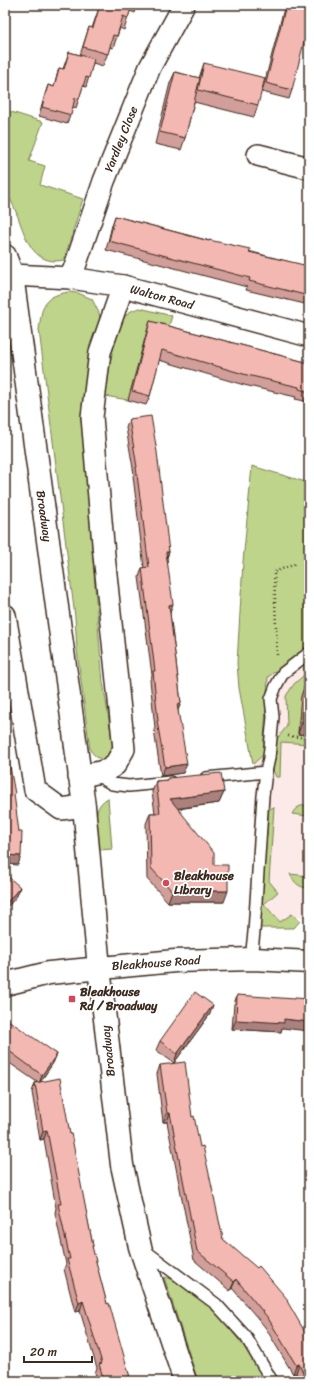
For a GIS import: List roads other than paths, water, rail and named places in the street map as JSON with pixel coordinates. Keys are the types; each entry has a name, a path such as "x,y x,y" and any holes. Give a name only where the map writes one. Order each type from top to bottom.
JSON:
{"street":[{"name":"Yardley Close","path":"71,278 104,181 150,67 184,5"},
{"path":"258,155 309,168"},
{"name":"Walton Road","path":"9,266 123,286 309,336"},
{"name":"Broadway","path":"9,266 87,776 84,806 99,968 122,1165 140,1247 185,1381"},
{"path":"87,776 108,770 115,765 124,749 104,555 92,417 100,352 123,286"},
{"path":"5,615 35,790 61,810 84,806"},
{"name":"Bleakhouse Road","path":"5,984 49,973 175,961 251,959 309,962"}],"lane":[{"path":"251,959 266,772 269,758 273,717 272,699 276,686 283,673 309,653"},
{"path":"197,779 266,772"},
{"path":"87,776 112,784 129,786 182,780"},
{"path":"140,1247 216,1304 246,1337 272,1381"}],"place":[{"name":"Bleakhouse Library","path":"166,883"},
{"name":"Bleakhouse Rd / Broadway","path":"72,999"}]}
